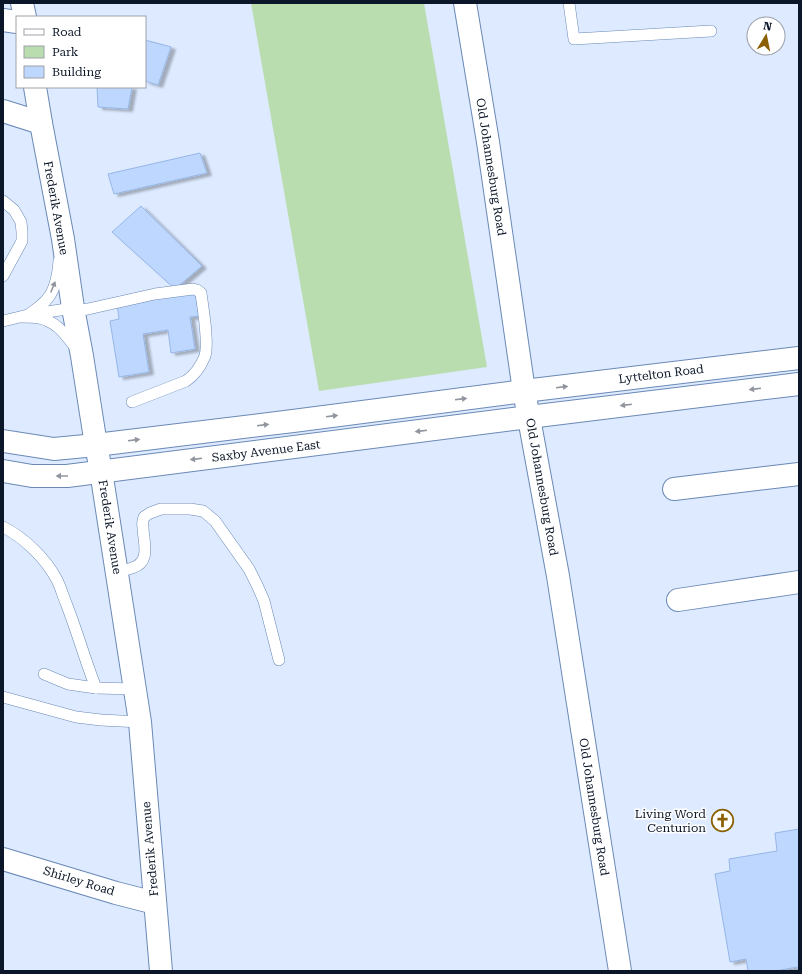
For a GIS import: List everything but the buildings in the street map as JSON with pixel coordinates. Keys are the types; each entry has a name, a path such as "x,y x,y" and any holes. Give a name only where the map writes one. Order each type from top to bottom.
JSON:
{"street":[{"path":"22,3 24,16"},
{"name":"Old Johannesburg Road","path":"465,3 488,142 524,391 559,584 620,971"},
{"path":"3,20 16,22"},
{"name":"Frederik Avenue","path":"35,88 63,239 140,722 154,903 161,971"},
{"path":"3,111 41,123"},
{"name":"Lyttelton Road","path":"524,391 799,358"},
{"path":"529,417 799,384"},
{"path":"3,441 54,449 96,445 524,391"},
{"name":"Saxby Avenue East","path":"3,471 32,476 67,476 529,417"},
{"path":"674,488 799,474"},
{"path":"678,600 799,582"},
{"name":"Shirley Road","path":"3,859 154,903"}],"lane":[{"path":"569,3 574,39 711,31"},
{"path":"3,200 14,210 21,222 22,241 3,276"},
{"path":"24,316 49,298 57,278 63,239"},
{"path":"3,320 88,308 155,294 193,289 197,290 201,294 206,340 205,355 200,367 193,376 186,381 132,402"},
{"path":"24,316 49,321 58,326 82,356"},
{"path":"116,570 132,568 142,562 145,551 142,526 144,517 160,509 190,509 203,511 215,521 249,570 264,601 279,660"},
{"path":"3,527 28,544 44,560 58,581 70,613 86,665 96,688"},
{"path":"44,674 68,684 96,688 135,689"},
{"path":"3,697 76,717 140,722"}],"green space":[{"path":"251,3 424,3 487,367 319,391"}],"place":[{"name":"Living Word Centurion","path":"722,821"}]}
